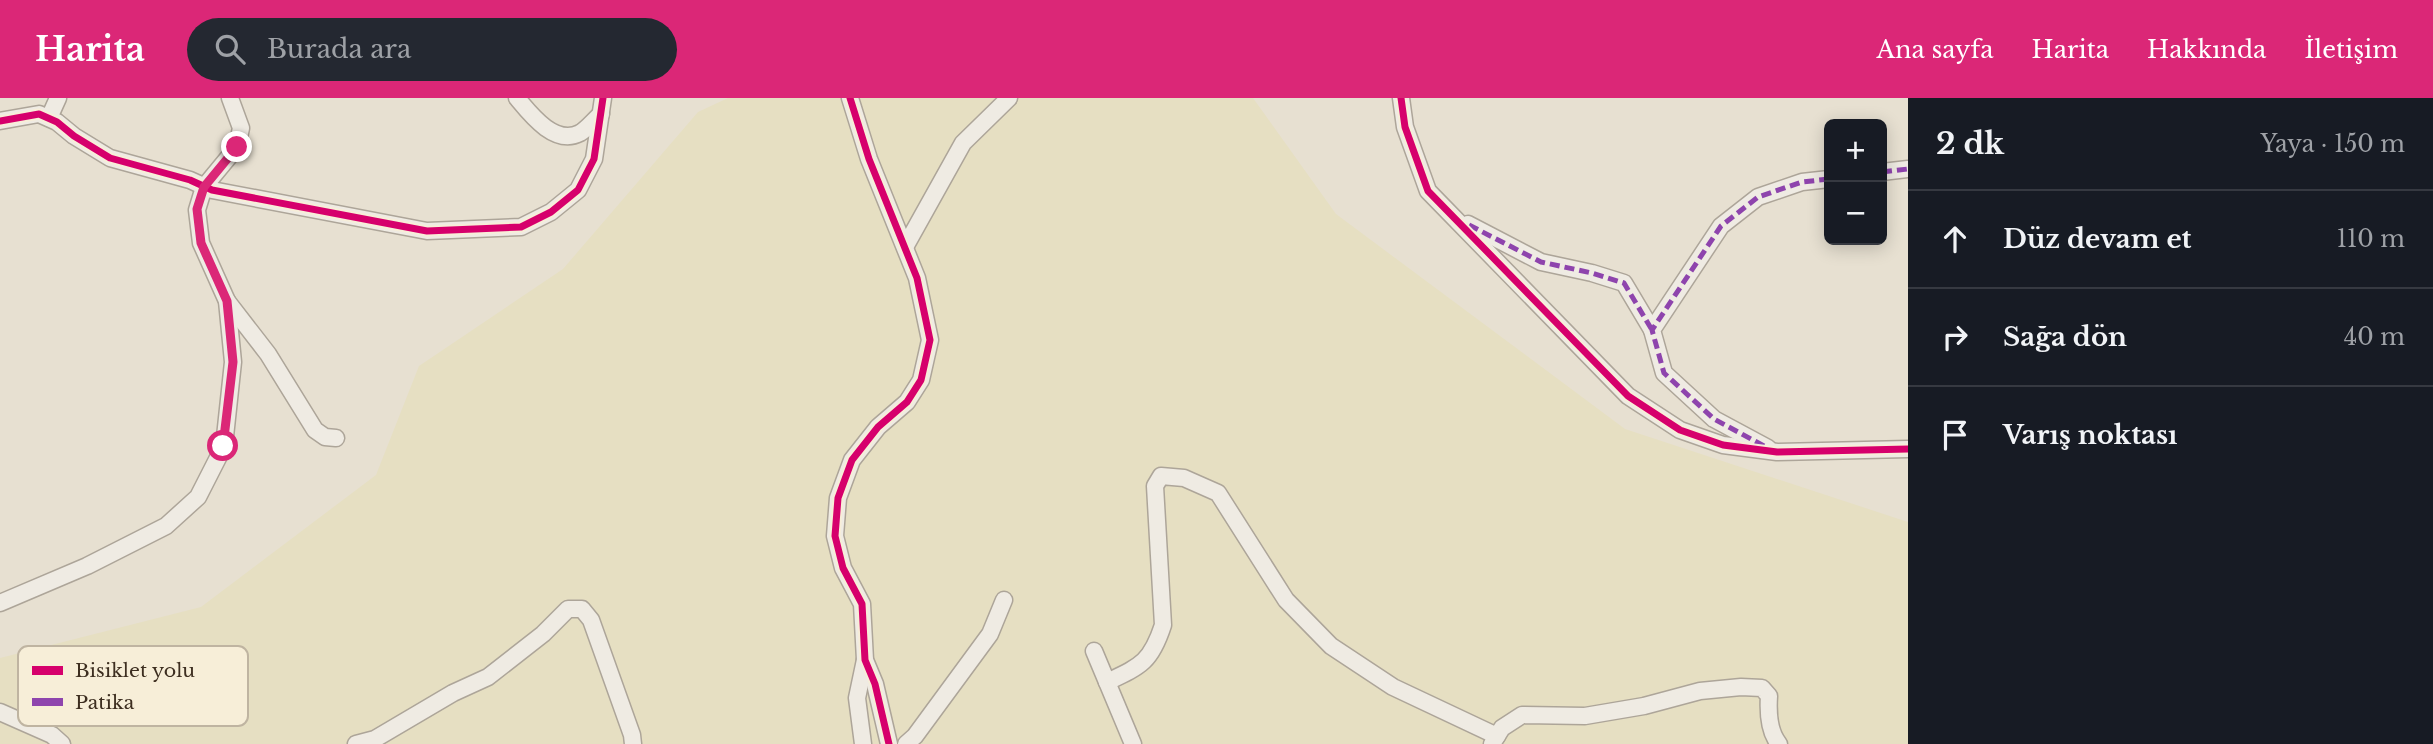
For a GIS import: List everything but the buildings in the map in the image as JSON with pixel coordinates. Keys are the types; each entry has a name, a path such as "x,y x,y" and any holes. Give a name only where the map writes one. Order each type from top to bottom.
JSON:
{"street":[{"path":"49,118 58,98"},
{"path":"230,98 241,128 237,147 204,187 197,209 201,243 227,301 268,354 315,430 325,437 336,438"},
{"path":"517,98 545,128 559,135 579,134 602,106"},
{"path":"850,98 869,159 917,278 930,340 921,380 907,402 878,427 852,460 838,498 835,536 843,568 862,604 865,660 857,698 863,744"},
{"path":"905,247 963,143 1009,98"},
{"path":"1401,98 1405,127 1428,191 1628,396 1680,430 1723,445 1777,452 1908,449"},
{"path":"0,121 38,114 49,118 110,158 190,180 204,187 426,231 521,227 551,212 579,190 594,159 602,106"},
{"path":"1887,171 1908,169"},
{"path":"1652,330 1721,226 1758,197 1802,182 1824,180"},
{"path":"1456,219 1541,262 1624,283 1652,330 1664,373 1714,419 1777,452"},
{"path":"0,603 87,566 166,526 198,496 223,446 233,362 227,301"},
{"path":"1107,682 1140,667 1156,645 1163,625 1155,486 1161,476 1184,478 1218,493 1286,600 1331,646 1393,687 1494,740 1502,728 1522,715 1585,716 1610,713 1700,691 1741,687 1762,688 1769,696 1768,708 1774,738 1779,744"},
{"path":"906,744 915,736 990,634 1004,600"},
{"path":"356,744 375,739 453,693 488,677 543,634 568,609 582,609 591,620 633,744"},
{"path":"1094,651 1133,744"},
{"path":"865,660 875,684 889,744"},
{"path":"0,712 18,720"},
{"path":"32,726 52,735 62,744"}],"shaded area":[{"path":"728,98 1253,98 1336,214 1625,429 1908,522 1908,744 0,744 0,658 18,653 18,726 248,726 248,646 47,646 201,607 376,475 419,366 563,269 698,112"}],"marked path":[{"path":"1887,171 1908,169"},
{"path":"1764,446 1714,419 1664,373 1652,330 1721,226 1758,197 1802,182 1824,180"},
{"path":"1469,225 1541,262 1624,283 1652,330"}],"cycle path":[{"path":"0,121 39,114 57,122 110,158 190,180 212,190 427,231 521,227 551,212 578,190 594,159 603,98"},
{"path":"850,98 869,159 917,278 930,340 921,380 907,402 878,427 852,460 838,498 835,536 843,568 862,604 865,660 875,684 889,744"},
{"path":"1401,98 1405,127 1428,191 1628,396 1680,430 1723,445 1777,452 1908,449"}],"route":[{"path":"223,446 233,362 227,301 201,243 197,209 204,187 237,147"}]}
